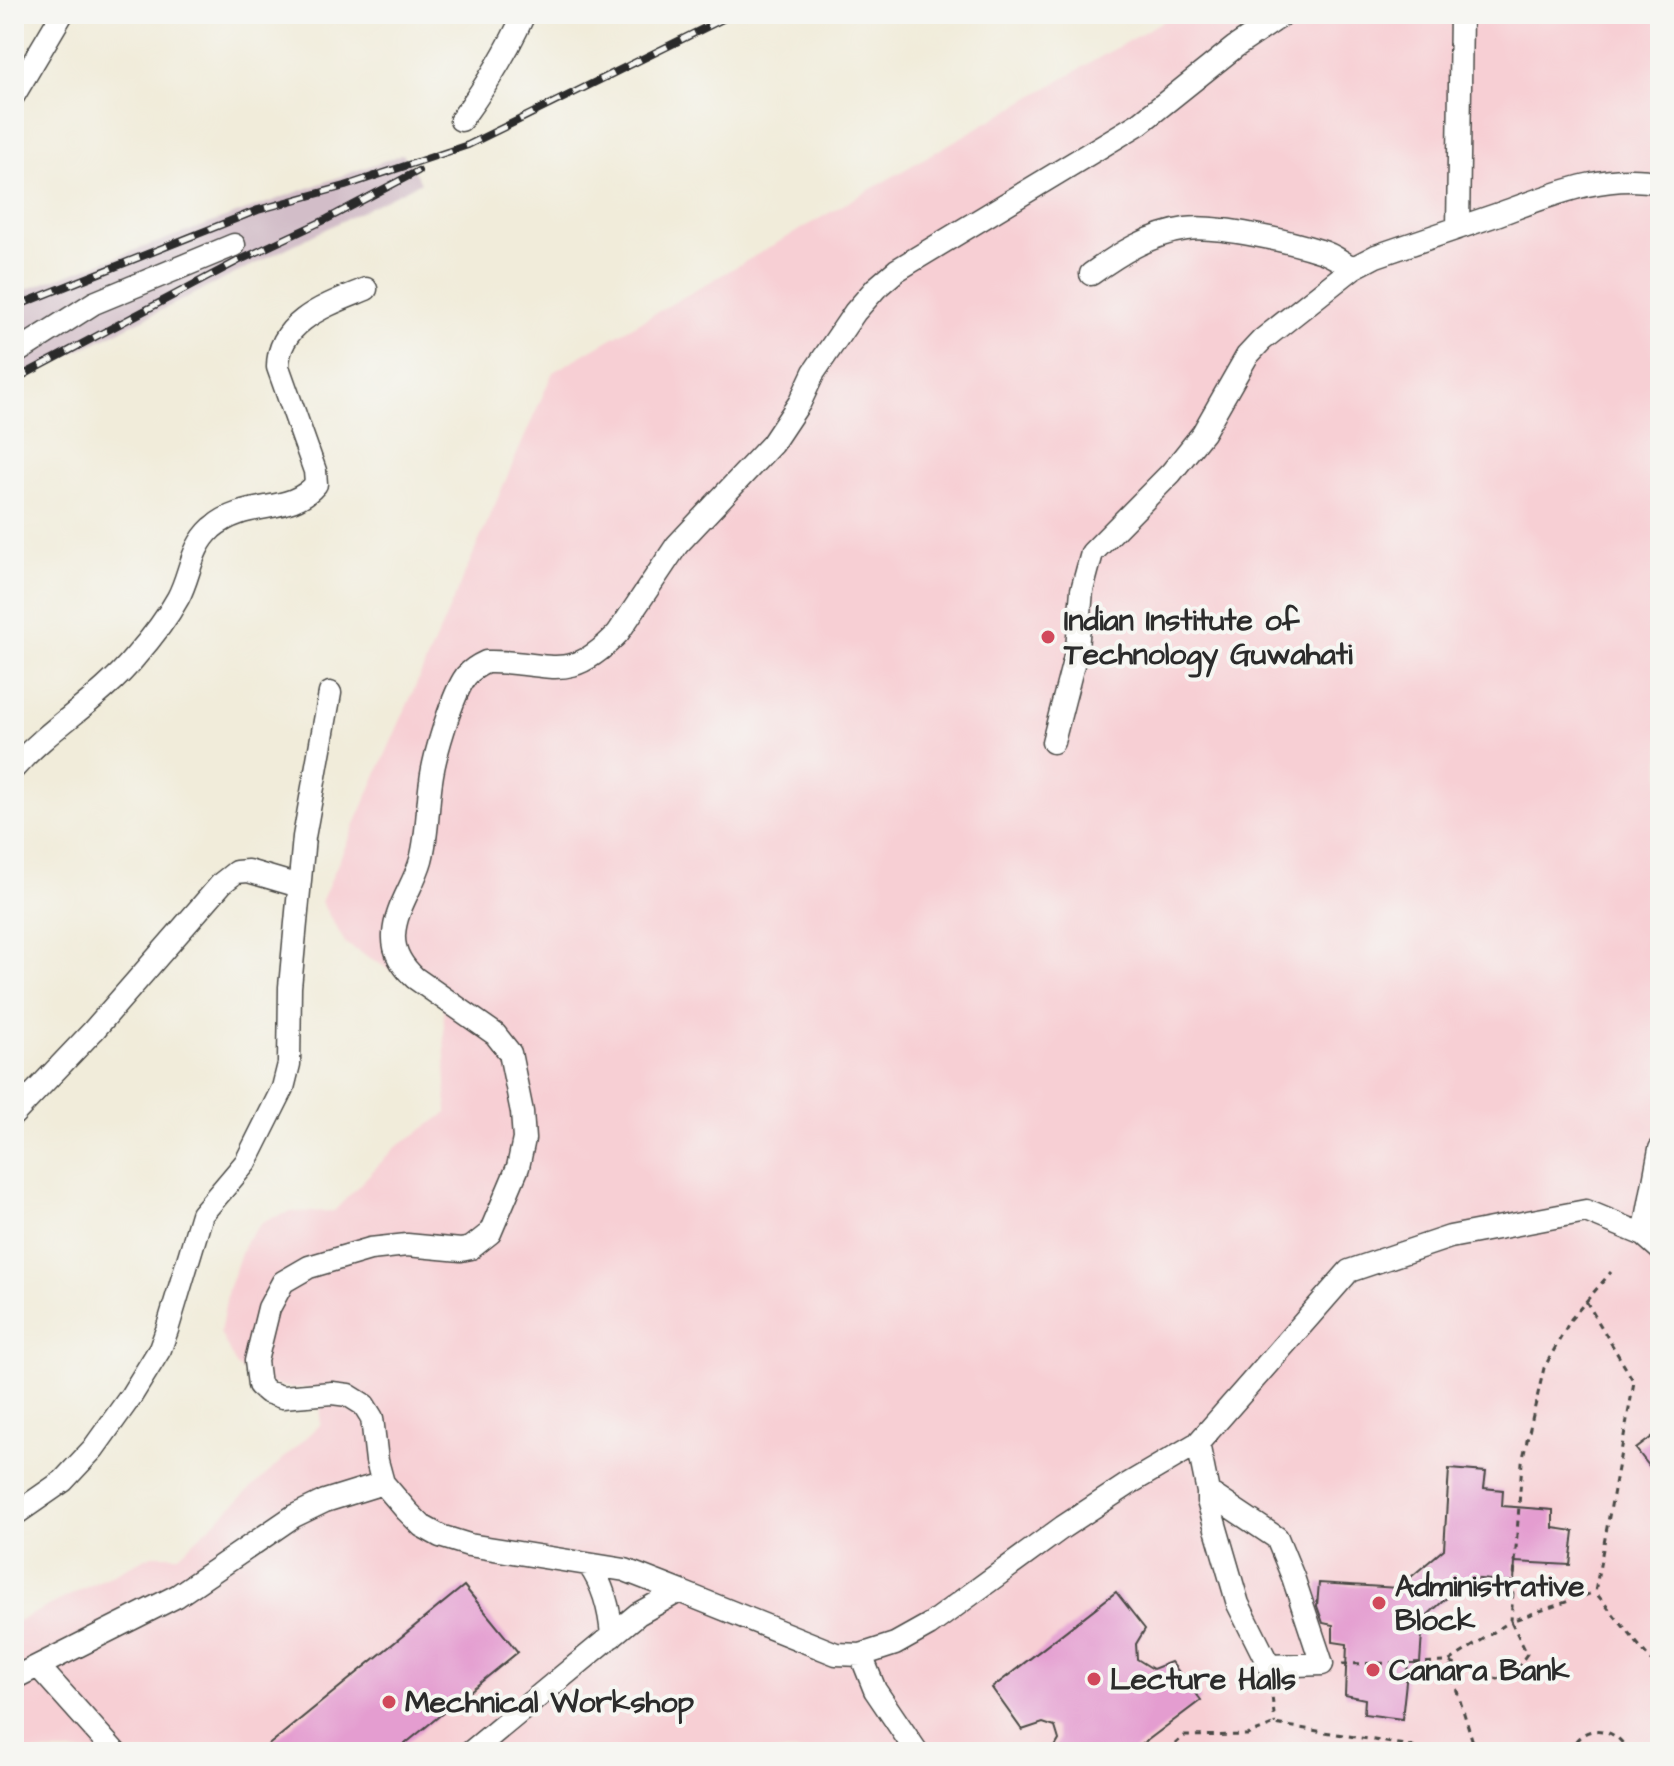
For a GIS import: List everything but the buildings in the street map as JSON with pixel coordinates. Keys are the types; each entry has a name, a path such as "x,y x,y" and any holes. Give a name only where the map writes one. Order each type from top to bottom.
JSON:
{"street":[{"path":"14,95 62,14"},
{"path":"461,120 497,66 524,14"},
{"path":"1284,14 1235,47 1140,123 897,270 876,288 830,347 790,419 772,444 693,526 618,633 588,660 559,668 486,662 475,666 462,682 435,759 426,839 420,864 394,932 394,943 403,967 495,1034 510,1053 524,1139 518,1167 490,1233 471,1248 392,1245 340,1257 294,1274 283,1282 269,1308 256,1361 259,1385 267,1392 282,1397 332,1393 348,1395 364,1405 372,1418 383,1483 422,1526 453,1542 625,1570 811,1645 836,1654 861,1655 895,1644 929,1625 1039,1543 1198,1443 1349,1271 1450,1237 1586,1211 1652,1242 1660,1149"},
{"path":"1458,228 1461,14"},
{"path":"1053,742 1077,649 1082,590 1092,553 1171,473 1203,433 1247,356 1262,340 1353,268 1376,256 1564,192 1602,183 1643,179 1660,183"},
{"path":"1091,274 1120,253 1186,229 1221,230 1323,251 1353,268"},
{"path":"14,354 94,303 234,245"},
{"path":"14,734 21,760 71,715 106,690 178,599 190,560 212,529 245,509 293,502 307,495 316,484 315,471 278,367 278,352 283,342 309,314 366,289"},
{"path":"14,1515 63,1481 93,1449 131,1396 160,1349 202,1214 246,1162 283,1088 289,1064 290,987 299,886 311,791 330,693"},
{"path":"14,1114 93,1031 222,883 236,872 248,871 299,886"},
{"path":"1198,1443 1208,1501 1238,1604 1269,1666 1322,1664 1277,1538 1208,1492"},
{"path":"14,1678 177,1596 294,1516 325,1501 383,1483"},
{"path":"1219,1542 1229,1527 1248,1519"},
{"path":"589,1565 605,1597 612,1636"},
{"path":"471,1752 638,1614 679,1591"},
{"path":"861,1655 875,1690 917,1752"},
{"path":"38,1666 115,1752"}],"path":[{"path":"1322,1664 1448,1662 1498,1679 1517,1668 1527,1654 1511,1621 1522,1462 1544,1368 1571,1319 1611,1272"},
{"path":"1586,1301 1634,1382 1595,1592 1660,1671"},
{"path":"1448,1662 1511,1621 1595,1592"},
{"path":"1448,1662 1476,1752"},
{"path":"1269,1666 1275,1724"},
{"path":"1166,1752 1184,1736 1247,1735 1275,1724 1448,1752"},
{"path":"1570,1752 1578,1738 1588,1731 1600,1729 1621,1739 1628,1752"}],"shaded area":[{"name":"Indian Institute of Technology Guwahati","path":"1175,14 1660,14 1660,1752 14,1752 14,1623 152,1555 179,1555 320,1425 321,1405 308,1388 266,1383 237,1367 220,1333 228,1289 246,1240 265,1220 290,1212 334,1211 395,1148 447,1113 443,1001 346,944 321,902 553,372"},
{"path":"403,154 421,182 86,347 14,379 14,294"}],"railway":[{"path":"14,307 258,210 345,186 468,145 733,14"},
{"path":"14,380 238,261 418,171"}],"place":[{"name":"Indian Institute of Technology Guwahati","path":"1048,637"},
{"name":"Administrative Block","path":"1379,1603"},
{"name":"Canara Bank","path":"1373,1670"},
{"name":"Lecture Halls","path":"1094,1679"},
{"name":"Mechnical Workshop","path":"389,1702"}]}
